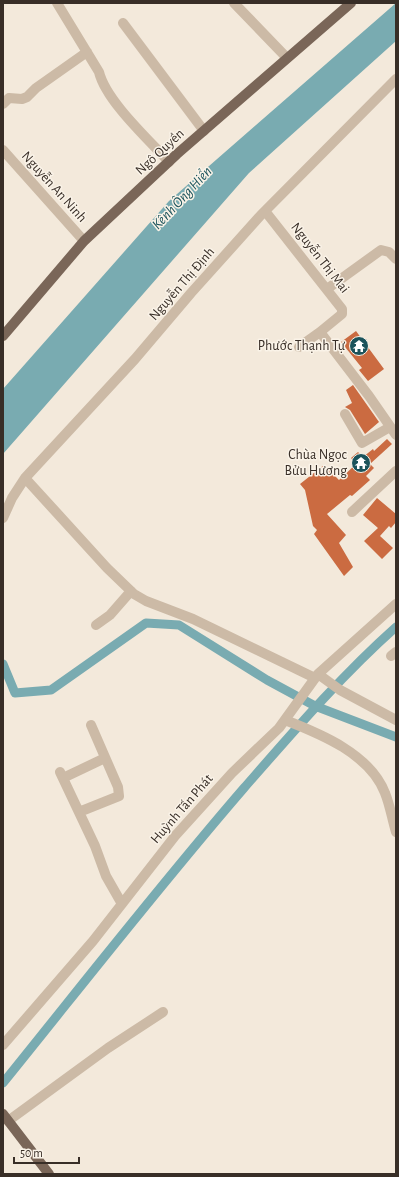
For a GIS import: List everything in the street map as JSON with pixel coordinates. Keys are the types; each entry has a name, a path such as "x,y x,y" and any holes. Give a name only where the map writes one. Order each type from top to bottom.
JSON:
{"main road":[{"name":"Ngô Quyền","path":"3,336 84,242 169,162 286,58 351,3"},
{"path":"6,1117 49,1174"}],"street":[{"path":"57,3 99,72 102,83 126,115 169,162"},
{"path":"234,3 286,58"},
{"path":"123,23 204,131"},
{"path":"3,104 9,98 22,99 27,97 36,88 87,52"},
{"name":"Nguyễn Thị Định","path":"3,518 12,498 25,478 140,354 191,293 265,211 396,79"},
{"name":"Nguyễn An Ninh","path":"3,150 84,242"},
{"name":"Nguyễn Thị Mai","path":"265,211 340,305 342,314 320,332"},
{"path":"327,290 381,250 389,252 396,259"},
{"path":"300,347 320,332 369,396 393,431 362,443 345,414"},
{"path":"352,512 396,471"},
{"path":"25,478 107,568 131,591 146,601 193,619 317,678 396,720"},
{"path":"96,625 110,615 131,591"},
{"name":"Huỳnh Tấn Phát","path":"3,1045 93,941 180,830 232,773 289,719 317,678 396,604"},
{"path":"289,719 345,748 367,768 385,793 396,832"},
{"path":"79,812 119,796 118,787 91,725"},
{"path":"105,758 62,775 106,876 122,904"},
{"path":"6,1117 163,1012"}],"water":[{"name":"Kênh Ông Hiển","path":"396,3 396,41 249,173 3,454 3,389 169,201"}],"building":[{"path":"356,331 384,369 368,381 359,370 362,368 341,342"},
{"path":"353,385 379,422 365,434 350,410 345,407 352,403 346,390"},
{"path":"387,439 392,444 370,464 374,468 366,476 370,480 352,496 350,495 327,514 346,535 339,543 353,567 344,576 314,534 317,530 313,526 305,490 300,484 324,465 339,480 356,464 351,458 358,452 363,457 373,449 374,451"},
{"path":"377,498 396,514 396,522 391,528 389,526 380,536 393,548 382,559 364,541 378,528 363,515"}],"waterway":[{"path":"3,664 15,693 51,690 146,623 179,625 267,680 315,706 396,737"},
{"path":"3,1083 152,897 244,788 299,725 356,665 396,627"}],"place":[{"name":"Phước Thạnh Tự","path":"359,346"},
{"name":"Chùa Ngọc Bửu Hương","path":"361,463"}]}
